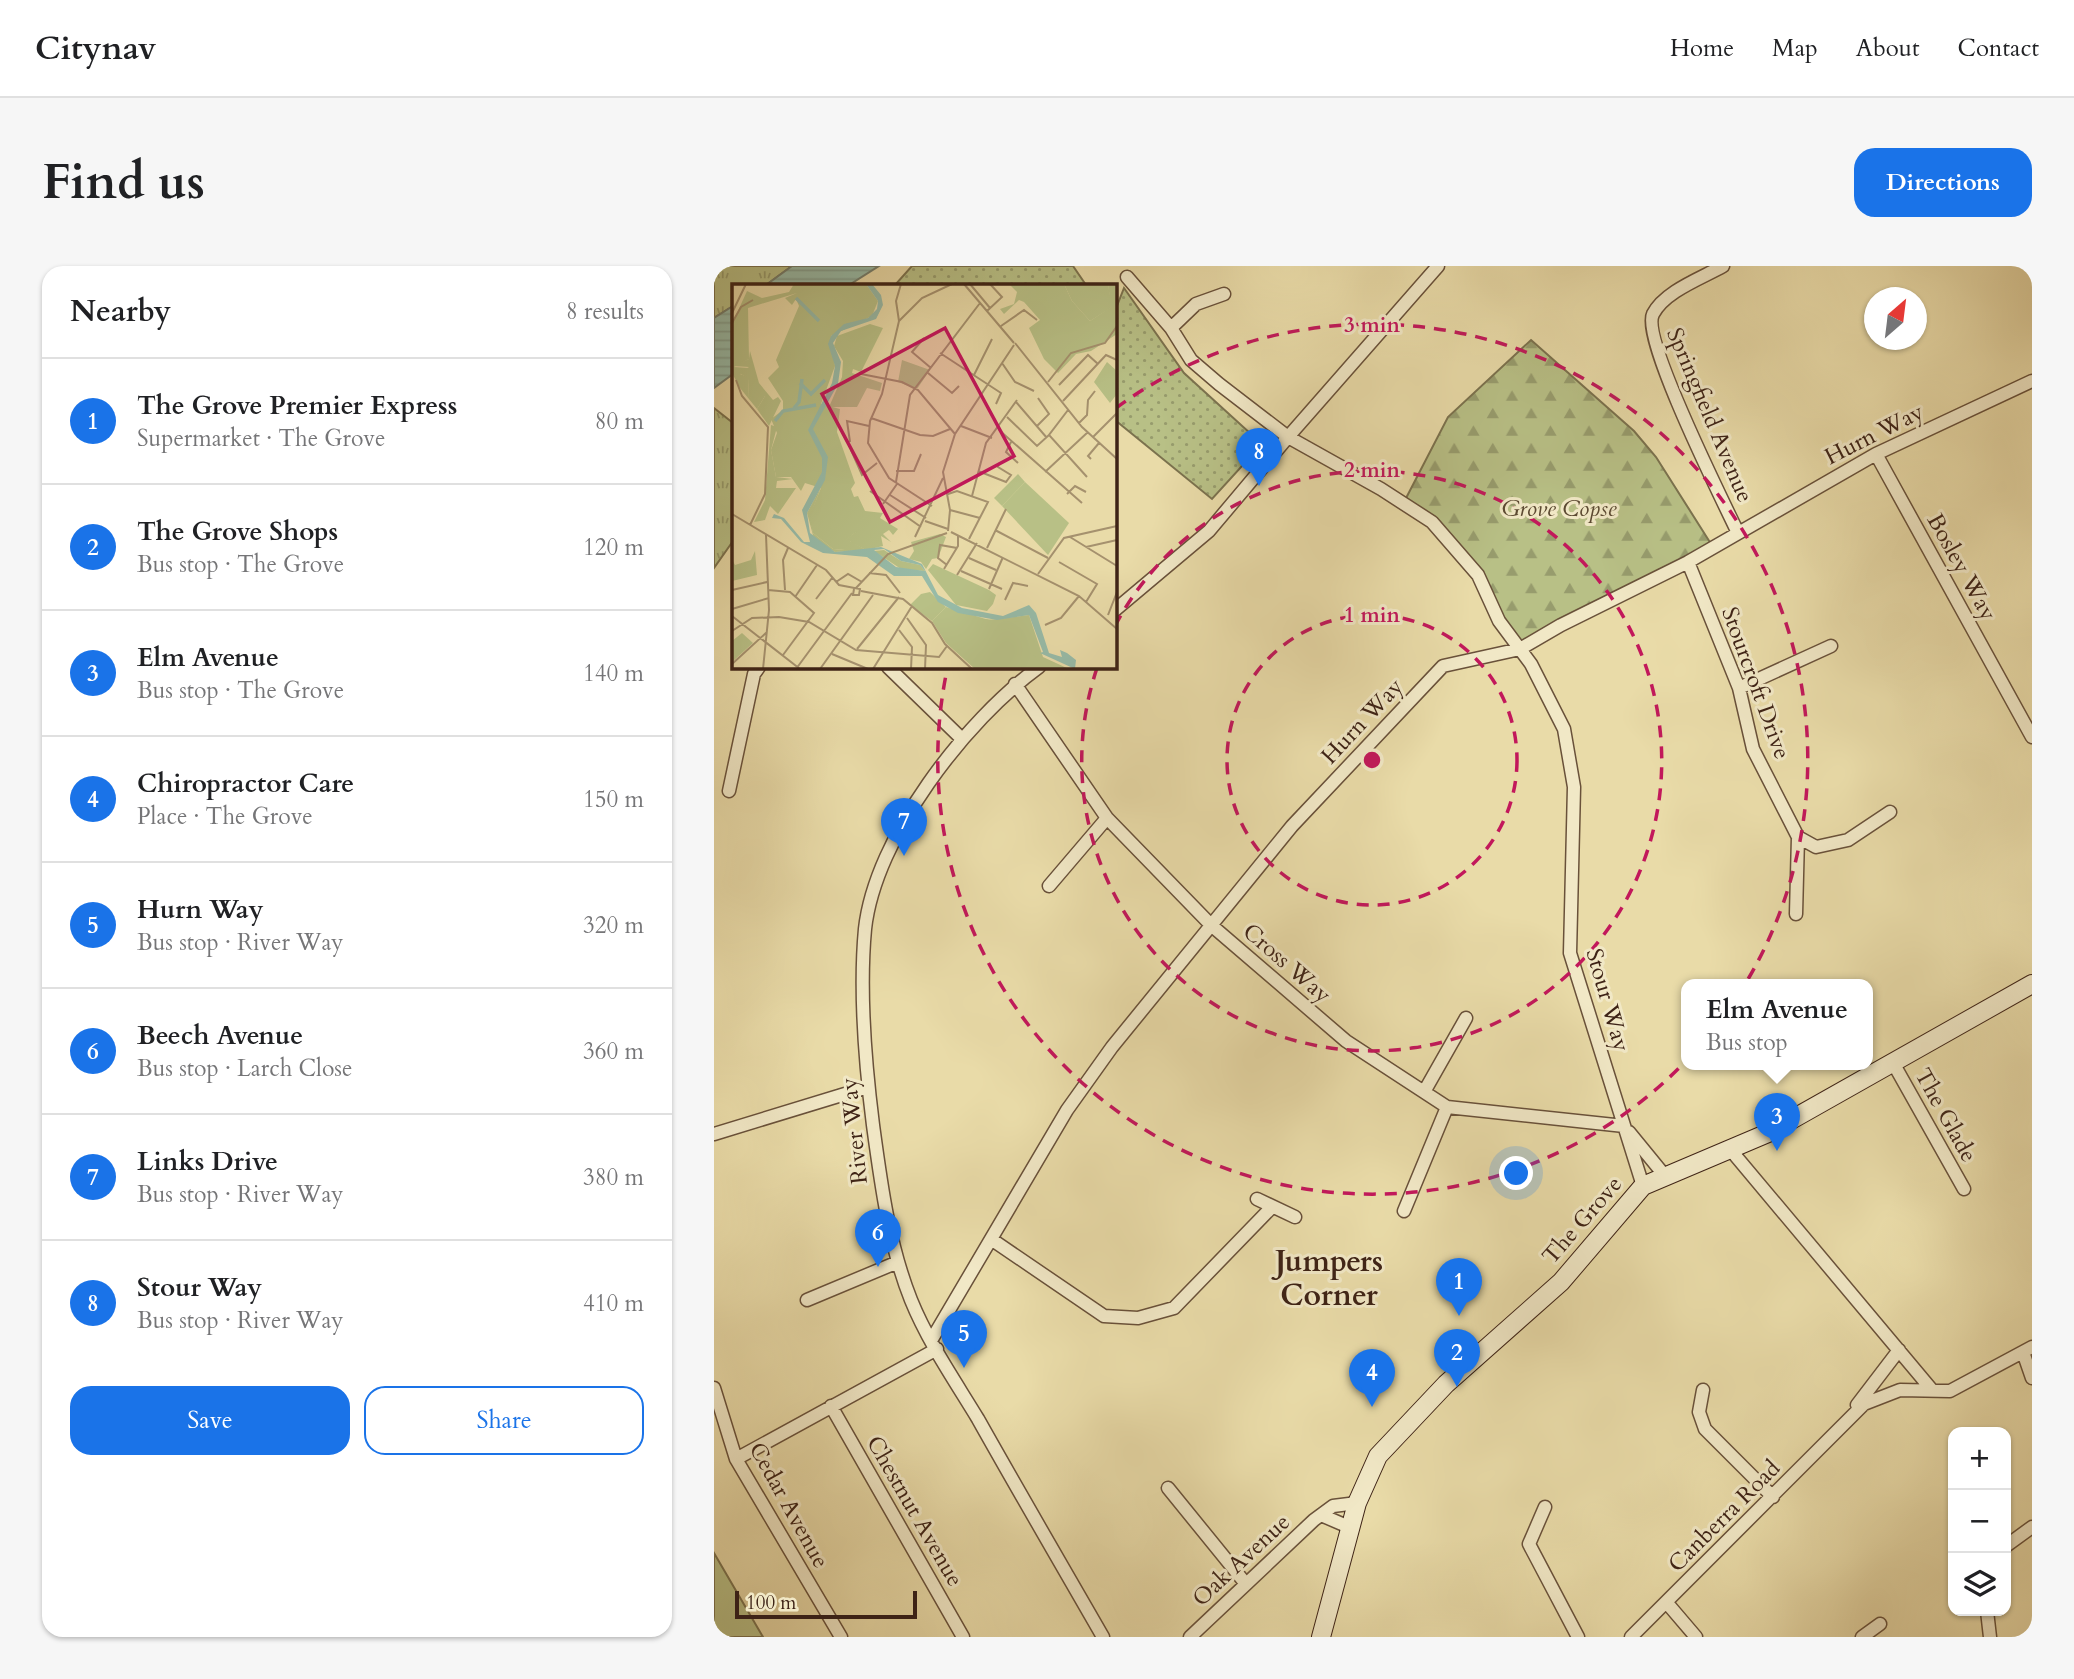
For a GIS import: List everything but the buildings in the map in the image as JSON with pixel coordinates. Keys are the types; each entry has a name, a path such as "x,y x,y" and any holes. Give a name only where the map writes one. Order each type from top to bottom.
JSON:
{"street":[{"path":"1116,609 1209,531 1288,436 1438,266"},
{"name":"Springfield Avenue","path":"1723,266 1666,299 1653,313 1650,325 1668,380 1738,533"},
{"name":"Stour Way","path":"1127,277 1171,328 1192,360 1288,436 1381,489 1432,523 1479,575 1499,621 1531,664 1564,729 1574,787 1570,953 1643,1186"},
{"path":"1171,328 1196,304 1224,294"},
{"name":"Hurn Way","path":"935,1344 991,1239 1067,1110 1112,1047 1292,826 1443,666 1520,649 1561,625 1688,562 1875,454 2032,381"},
{"name":"Bosley Way","path":"1875,454 2032,737"},
{"name":"Stourcroft Drive","path":"1688,562 1738,688 1753,749 1798,837"},
{"path":"1738,688 1831,646"},
{"path":"729,791 754,674 758,668"},
{"path":"889,668 962,739"},
{"name":"River Way","path":"1038,668 988,709 930,779 902,828 878,882 866,926 863,972 868,1087 882,1194 898,1262 912,1302 1102,1637"},
{"name":"Cross Way","path":"1015,684 1107,818 1212,925 1346,1041 1447,1107 1624,1126"},
{"path":"1796,914 1798,837 1816,847 1848,840 1890,812"},
{"path":"1049,886 1107,818"},
{"name":"The Grove","path":"1321,1637 1349,1527 1378,1456 1389,1441 1446,1384 1561,1282 1643,1186 1768,1133 2032,984"},
{"path":"1424,1092 1466,1018"},
{"name":"The Glade","path":"1892,1061 1964,1189"},
{"path":"714,1134 868,1087"},
{"path":"1404,1211 1447,1107"},
{"name":"Stour Way","path":"1624,1126 1665,1176"},
{"path":"1729,1149 1932,1390"},
{"path":"1257,1199 1295,1217"},
{"path":"991,1239 1104,1316 1138,1318 1174,1308 1272,1207"},
{"path":"807,1300 898,1262"},
{"path":"736,1459 935,1344"},
{"name":"Canberra Road","path":"1844,1422 1899,1350"},
{"path":"2027,1350 2032,1378"},
{"name":"Canberra Road","path":"1631,1637 1864,1404 1882,1395 1915,1388 1950,1391 2027,1350"},
{"name":"Cedar Avenue","path":"714,1388 736,1459 841,1637"},
{"path":"1703,1390 1699,1412 1705,1429 1773,1497"},
{"name":"Chestnut Avenue","path":"831,1406 964,1637"},
{"path":"1168,1488 1246,1584"},
{"name":"Oak Avenue","path":"1190,1637 1321,1515 1333,1506 1357,1503"},
{"path":"1545,1507 1523,1544 1578,1637"},
{"name":"Oak Avenue","path":"1321,1515 1349,1527"},
{"path":"2011,1542 2032,1527"},
{"path":"1667,1603 1696,1637"},
{"path":"1988,1616 1990,1637"},
{"path":"1862,1637 1880,1624"}],"green space":[{"path":"714,266 792,266 767,284 732,284 732,307 714,318"},
{"path":"912,266 1073,266 1085,284 896,284"},
{"path":"1124,288 1184,373 1262,444 1212,499 1116,421 1116,308"},
{"name":"Grove Copse","path":"1531,340 1634,431 1656,457 1713,547 1520,649 1484,587 1456,551 1423,518 1403,504 1448,417"},
{"path":"714,408 732,422 732,542 714,568"},
{"path":"714,1553 763,1637 714,1637"}],"shaded area":[{"path":"792,266 879,266 851,284 767,284"},
{"path":"732,307 732,375 714,388 714,318"}],"place":[{"name":"Stour Way","path":"1259,486"},
{"name":"Links Drive","path":"904,856"},
{"name":"Elm Avenue","path":"1777,1151"},
{"name":"Beech Avenue","path":"878,1267"},
{"name":"The Grove Premier Express","path":"1459,1316"},
{"name":"Hurn Way","path":"964,1368"},
{"name":"The Grove Shops","path":"1457,1387"},
{"name":"Chiropractor Care","path":"1372,1407"}],"district":[{"name":"Jumpers Corner","path":"1329,1278"}]}
